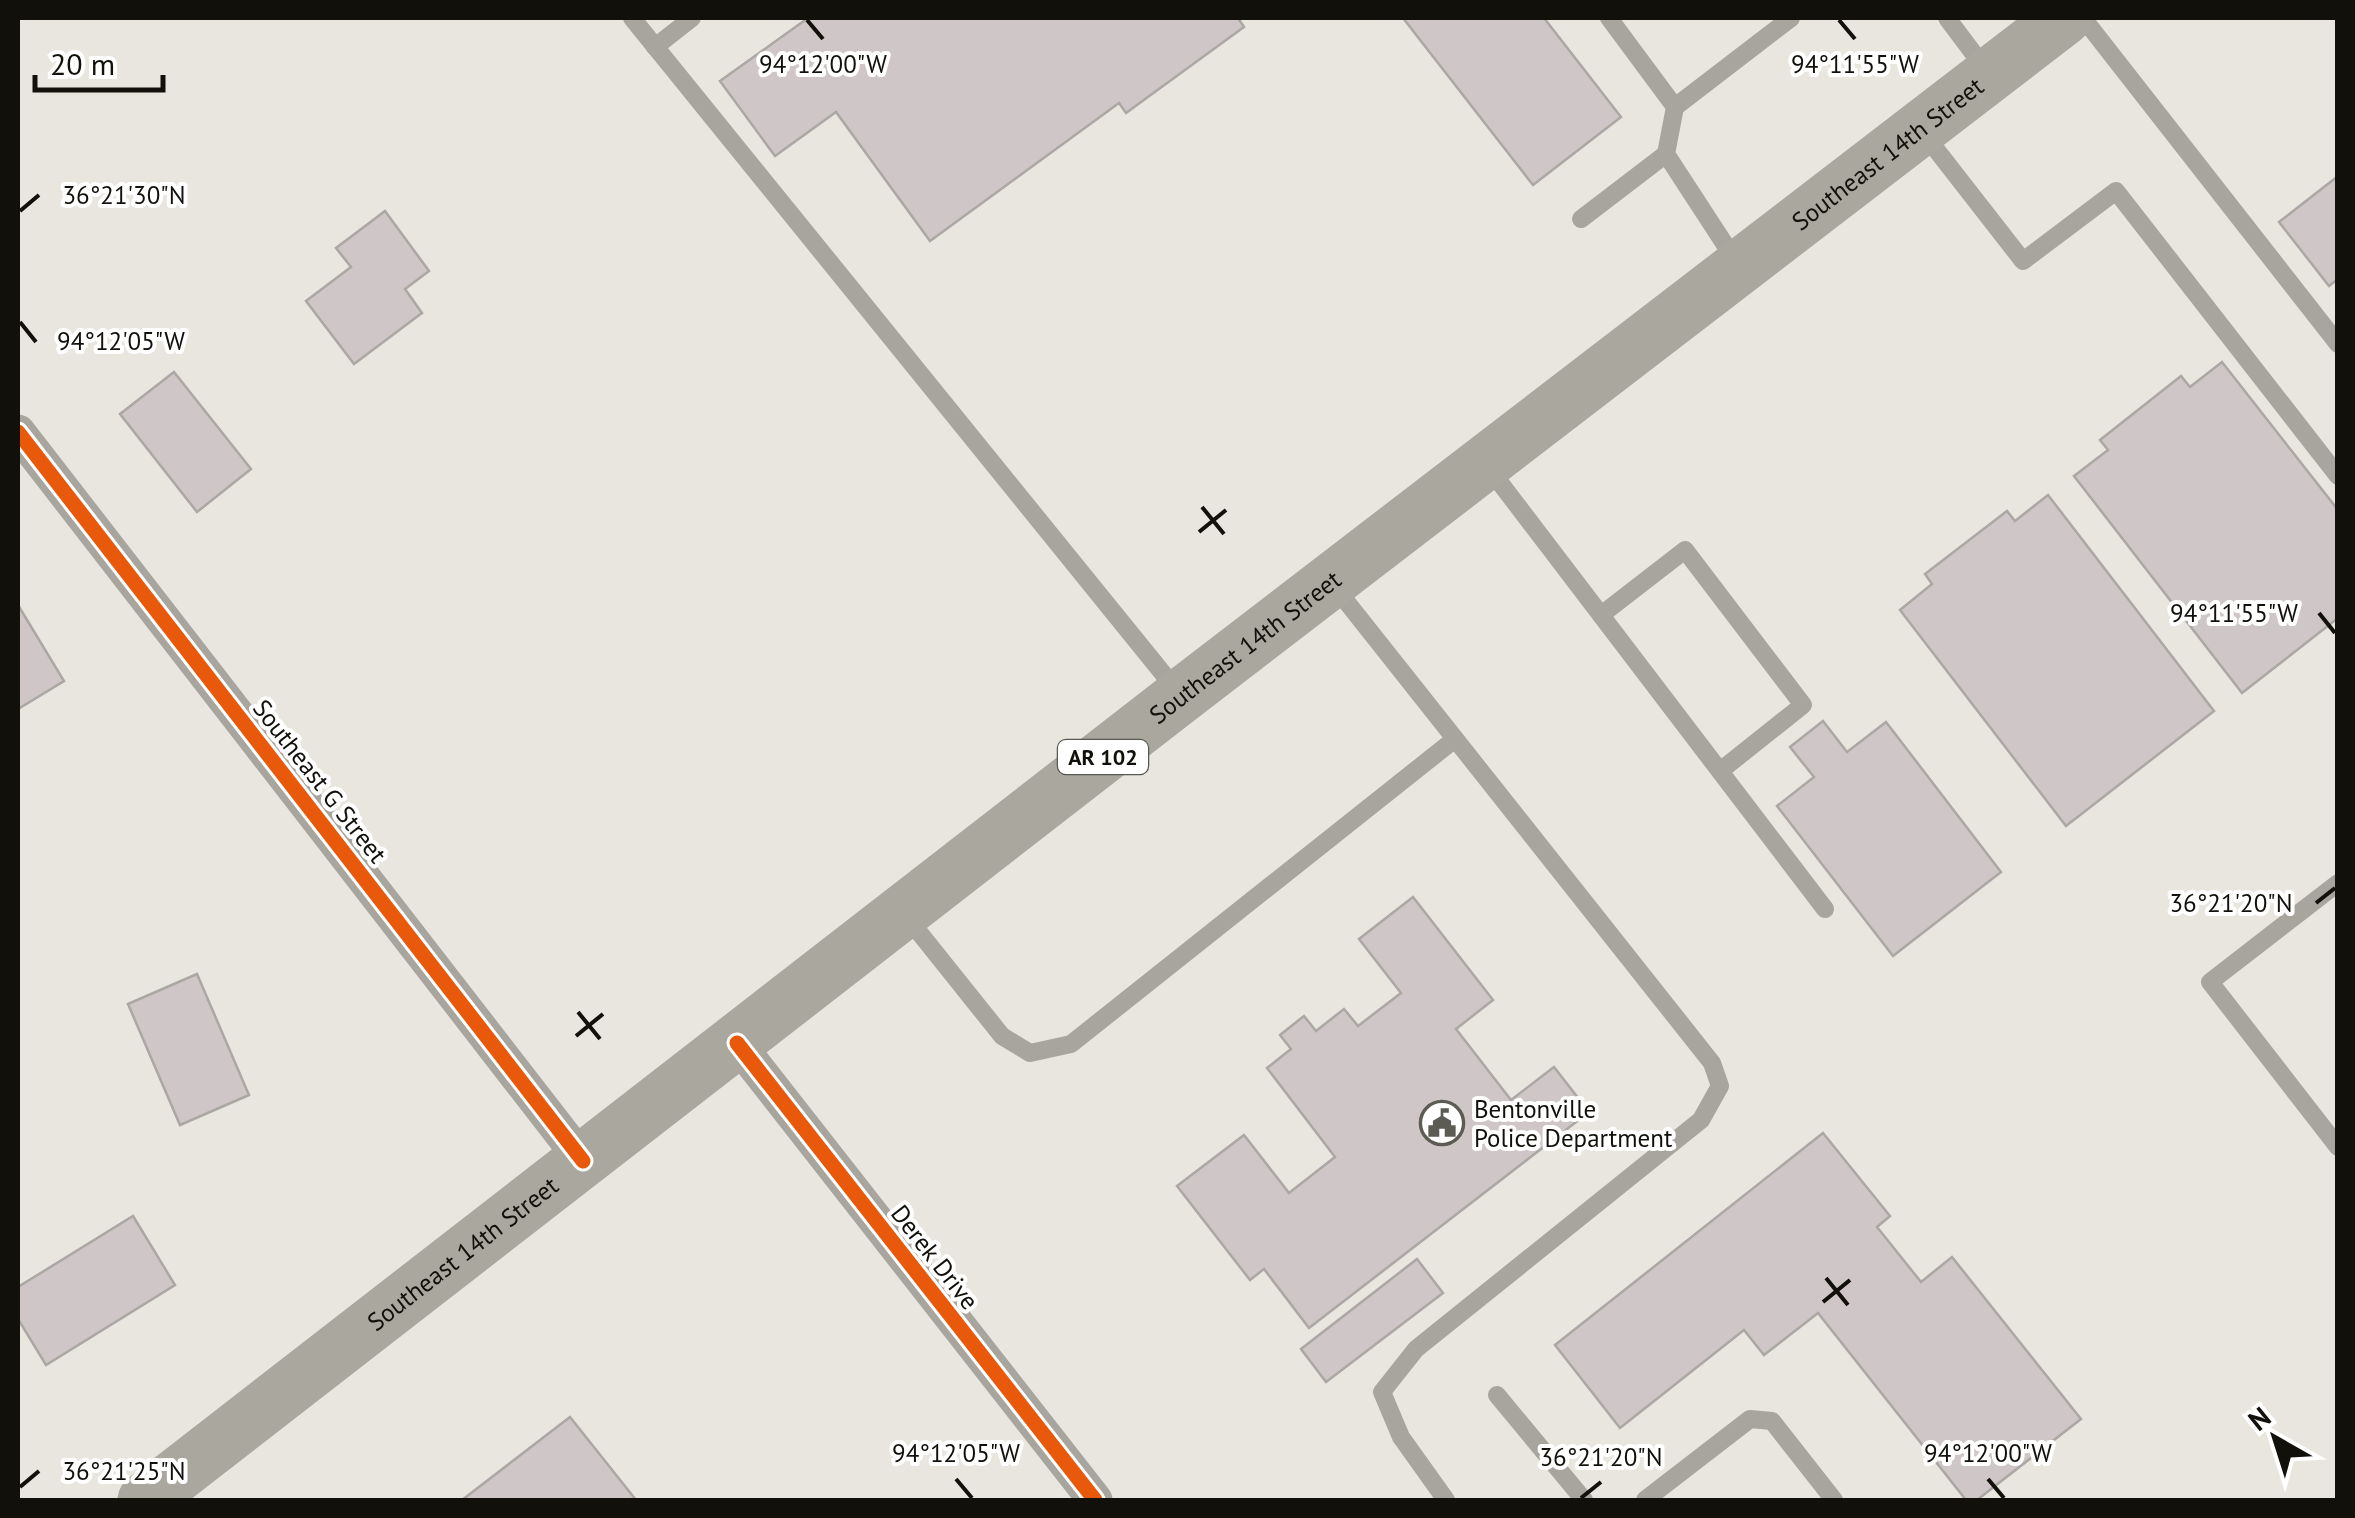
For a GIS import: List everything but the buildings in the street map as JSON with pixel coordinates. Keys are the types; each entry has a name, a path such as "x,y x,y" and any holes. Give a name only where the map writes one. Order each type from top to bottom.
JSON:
{"main road":[{"name":"Southeast 14th Street","path":"145,1500 1330,581 2064,18"}],"street":[{"name":"Southeast G Street","path":"18,432 584,1161"},
{"name":"Derek Drive","path":"737,1043 1095,1500"}],"lane":[{"path":"632,18 1182,696"},
{"path":"654,47 692,18"},
{"path":"1609,18 1675,107"},
{"path":"1581,219 1666,154 1675,107 1791,18"},
{"path":"1947,18 1989,74"},
{"path":"2083,18 2338,344"},
{"path":"1919,128 2024,262 2116,191 2338,476"},
{"path":"1666,154 1739,266"},
{"path":"1484,463 1825,908"},
{"path":"1601,615 1685,550 1803,705 1720,772"},
{"path":"1330,581 1712,1064 1720,1086 1701,1120 1416,1349 1382,1392 1402,1438 1446,1500"},
{"path":"903,913 1002,1036 1030,1053 1071,1044 1455,739"},
{"path":"2338,882 2210,982 2338,1146"},
{"path":"1497,1395 1584,1500"},
{"path":"1654,1498 1750,1418 1772,1421 1834,1500"}],"cycle path":[{"path":"18,432 583,1161"},
{"path":"737,1043 1095,1500"}],"place":[{"name":"Bentonville Police Department","path":"1442,1123"}]}
